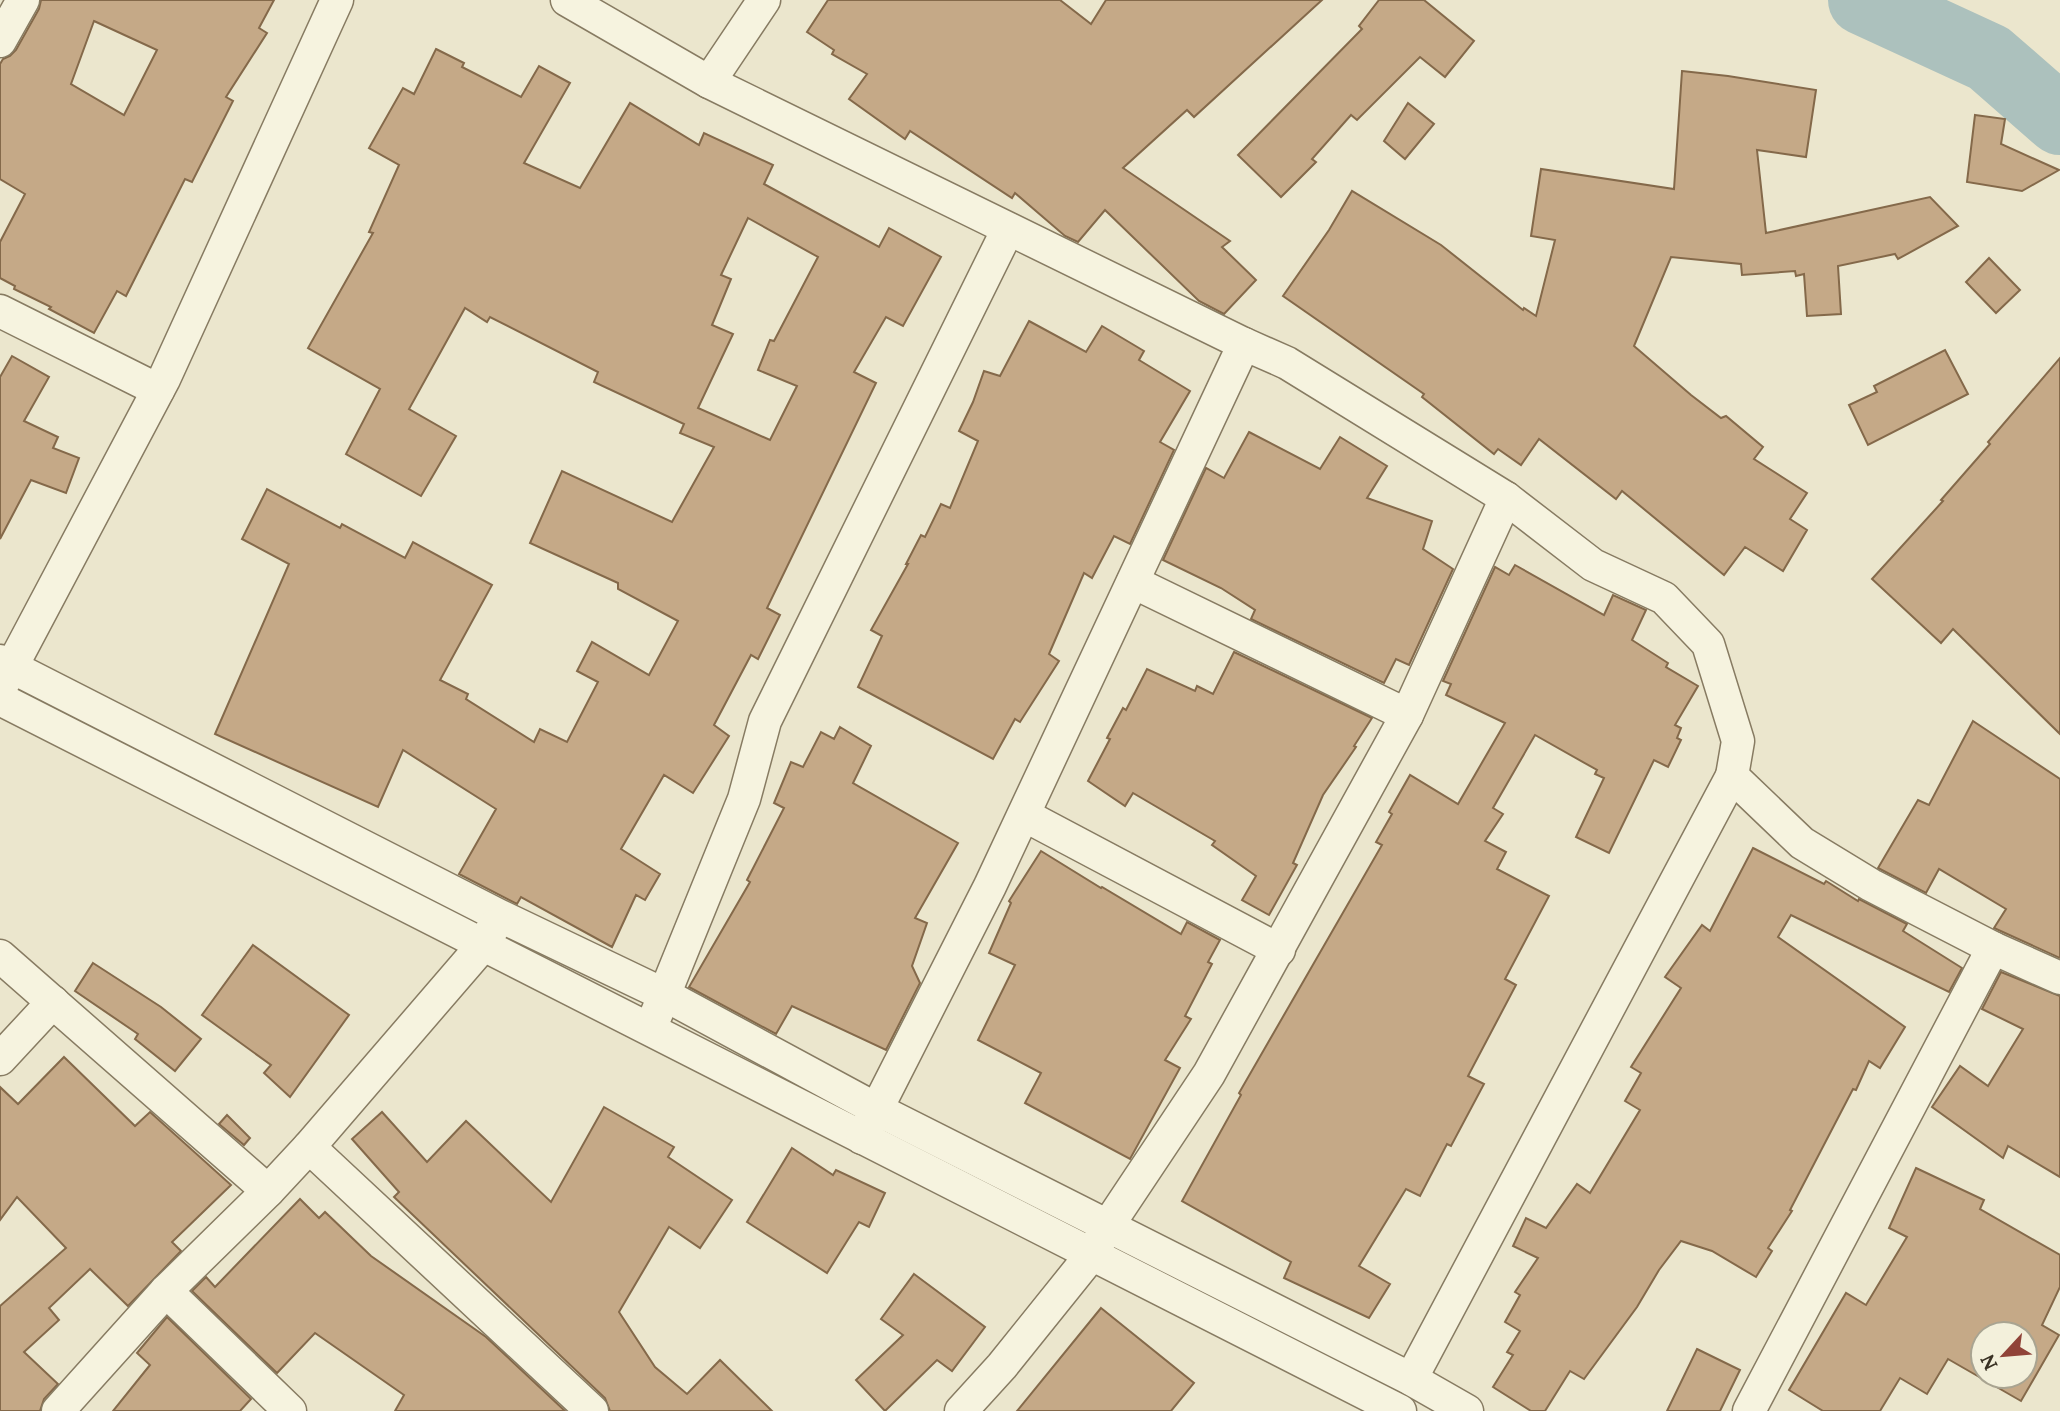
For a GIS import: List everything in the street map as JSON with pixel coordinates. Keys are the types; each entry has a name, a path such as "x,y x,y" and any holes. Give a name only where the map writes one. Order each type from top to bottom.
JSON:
{"street":[{"path":"0,41 22,0"},
{"path":"337,0 158,390 4,672 227,777 500,916 665,995 876,1109 1411,1379 1462,1410"},
{"path":"567,0 709,82 1287,363 1506,498 1593,565 1664,598 1708,644 1738,741 1732,776 1411,1379"},
{"path":"709,82 764,0"},
{"path":"650,1030 744,799 765,721 1008,229"},
{"path":"0,311 158,390"},
{"path":"862,1138 990,886 1244,344"},
{"path":"961,1411 1002,1366 1093,1254 1107,1227 1209,1074 1407,715 1506,498"},
{"path":"1133,582 1407,715"},
{"path":"0,699 1401,1411"},
{"path":"1732,776 1802,843 1871,885 1993,948 2060,978"},
{"path":"213,808 227,777"},
{"path":"1024,815 1279,950"},
{"path":"58,1411 166,1290 268,1191 309,1147 483,945 500,916"},
{"path":"1749,1411 1993,948"},
{"path":"0,956 268,1191"},
{"path":"0,1059 52,1002"},
{"path":"309,1147 592,1411"},
{"path":"166,1290 290,1411"}],"building":[{"path":"41,0 274,0 259,28 267,33 226,97 233,101 192,182 185,179 126,296 117,291 94,333 14,289 15,286 0,278 0,242 25,194 0,179 0,64 16,50 39,9","holes":["94,21 157,50 124,115 71,84"]},
{"path":"828,0 1060,0 1091,24 1106,0 1322,0 1194,117 1187,110 1123,168 1230,241 1222,247 1256,280 1224,314 1199,301 1105,210 1078,242 1065,236 1015,193 1012,198 910,131 905,139 849,99 867,74 832,54 834,50 807,32"},
{"path":"1379,0 1424,0 1474,41 1445,77 1420,57 1357,120 1351,115 1312,159 1316,162 1281,197 1238,155 1362,29 1359,26"},
{"path":"436,49 464,63 462,67 521,97 539,66 570,83 524,163 580,188 630,103 699,145 704,133 773,165 764,184 879,247 889,228 941,257 903,326 886,317 854,372 876,383 767,608 780,615 758,659 751,655 714,725 729,736 693,793 664,775 621,849 660,874 645,900 636,895 612,947 521,897 517,904 459,874 496,809 403,750 378,807 215,734 289,564 242,539 267,489 340,528 342,524 405,558 413,542 492,585 440,680 468,694 466,699 534,742 540,729 567,742 598,682 577,671 592,642 649,675 678,621 618,589 618,583 530,543 562,471 672,522 714,447 680,433 684,424 594,382 598,372 490,317 487,322 465,308 409,409 456,436 421,496 346,454 380,389 308,348 373,233 369,232 399,165 369,148 403,88 414,94","holes":["748,218 818,257 774,341 770,340 758,370 797,386 770,440 698,408 733,334 712,325 731,279 721,275"]},
{"path":"1682,71 1816,90 1806,157 1757,150 1766,233 1930,197 1958,226 1898,259 1895,254 1838,266 1841,314 1807,316 1804,274 1796,276 1795,271 1742,275 1741,264 1671,257 1634,346 1691,395 1721,418 1726,416 1763,447 1754,459 1807,493 1790,519 1807,530 1783,571 1745,547 1724,575 1622,491 1616,499 1539,439 1521,465 1498,449 1494,454 1422,397 1424,394 1283,296 1329,230 1352,191 1441,245 1523,310 1524,308 1536,316 1555,240 1531,236 1541,169 1674,189"},
{"path":"1408,103 1434,124 1405,159 1384,141"},
{"path":"1975,115 2005,119 2001,144 2059,170 2022,191 1967,182"},
{"path":"1989,258 2020,290 1996,313 1966,282"},
{"path":"1029,321 1086,352 1102,326 1144,351 1139,360 1190,391 1160,442 1174,450 1130,544 1114,536 1092,578 1084,573 1049,654 1059,661 1020,722 1015,719 993,759 858,687 882,636 871,630 921,535 925,537 941,504 950,508 978,441 959,431 984,371 1000,376"},
{"path":"1945,350 1968,394 1868,445 1849,405 1877,392 1874,386"},
{"path":"12,356 49,377 24,421 58,437 53,448 79,458 66,493 31,480 0,539 0,377"},
{"path":"2060,358 2060,734 1953,629 1941,643 1872,579 1943,501 1941,500 1990,444 1988,442"},
{"path":"1249,432 1320,469 1340,437 1387,466 1367,498 1432,521 1423,549 1453,569 1409,665 1396,659 1384,683 1251,619 1255,610 1221,588 1163,560 1206,468 1224,478"},
{"path":"1515,565 1604,615 1613,595 1646,610 1632,640 1668,663 1666,667 1698,686 1675,725 1681,728 1677,738 1681,740 1668,767 1654,760 1609,853 1576,837 1604,778 1595,774 1597,770 1535,735 1493,808 1503,814 1485,841 1506,852 1497,869 1549,896 1505,979 1516,985 1468,1076 1484,1084 1451,1146 1447,1144 1420,1196 1406,1189 1359,1266 1390,1284 1369,1318 1284,1278 1291,1262 1182,1201 1241,1095 1239,1093 1382,845 1376,842 1410,775 1458,804 1505,723 1446,695 1451,684 1443,681 1495,567 1509,575"},
{"path":"1234,652 1372,718 1323,795 1293,863 1297,865 1269,915 1242,900 1256,876 1212,845 1215,841 1133,793 1125,806 1088,781 1110,739 1107,738 1123,708 1126,710 1147,669 1195,691 1197,686 1213,694"},
{"path":"1973,721 2060,779 2060,958 1994,928 2006,909 1939,869 1926,893 1878,868 1918,800 1929,805"},
{"path":"840,727 871,746 853,783 958,843 915,918 927,923 912,966 920,983 886,1050 792,1006 776,1034 689,987 750,882 747,880 784,808 774,803 791,762 803,767 821,732 834,739"},
{"path":"1753,848 1824,884 1826,881 1858,901 1859,899 1907,924 1903,931 1962,968 1949,992 1791,915 1778,937 1905,1027 1880,1068 1869,1061 1790,1210 1792,1211 1768,1248 1772,1251 1756,1277 1712,1251 1681,1241 1584,1379 1570,1371 1545,1411 1531,1411 1493,1387 1513,1355 1507,1352 1520,1331 1505,1322 1520,1295 1515,1292 1538,1258 1513,1246 1526,1218 1546,1228 1577,1184 1590,1193 1640,1110 1625,1101 1641,1073 1631,1067 1681,988 1665,977 1702,925 1710,931"},
{"path":"1041,851 1181,934 1187,922 1220,940 1208,962 1212,964 1185,1016 1191,1019 1165,1060 1180,1068 1130,1159 1025,1103 1041,1073 978,1040 1015,965 989,953 1011,903 1009,901"},
{"path":"253,945 349,1015 290,1097 264,1073 271,1065 202,1015"},
{"path":"93,963 161,1007 201,1039 175,1071 135,1039 138,1034 75,991"},
{"path":"2001,972 2060,996 2060,1177 2008,1146 2003,1158 1932,1107 1960,1066 1988,1086 2023,1029 1982,1009"},
{"path":"64,1057 135,1126 150,1112 231,1185 172,1242 181,1251 128,1306 90,1269 49,1308 59,1320 24,1352 58,1384 44,1399 40,1411 0,1411 0,1306 66,1248 17,1197 0,1220 0,1087 18,1104"},
{"path":"604,1107 674,1147 668,1157 732,1200 700,1248 669,1227 619,1312 655,1367 687,1394 720,1360 772,1411 610,1411 605,1398 394,1197 399,1192 352,1139 382,1112 427,1162 466,1121 551,1202"},
{"path":"227,1115 250,1138 244,1145 219,1124"},
{"path":"792,1148 833,1175 836,1170 885,1193 869,1227 859,1222 827,1273 747,1222"},
{"path":"1916,1168 1984,1200 1980,1209 2060,1255 2060,1287 2042,1325 2059,1335 2039,1370 2039,1320 1969,1320 1969,1371 1948,1359 1927,1394 1900,1378 1880,1411 1823,1411 1789,1390 1846,1293 1866,1305 1907,1237 1889,1228"},
{"path":"300,1199 319,1218 325,1212 371,1256 486,1337 565,1411 395,1411 404,1395 315,1333 277,1373 192,1291 206,1277 215,1287"},
{"path":"914,1274 985,1327 952,1371 937,1360 885,1411 856,1380 903,1335 881,1319"},
{"path":"1101,1308 1194,1383 1171,1411 1017,1411"},
{"path":"167,1317 251,1399 240,1411 113,1411 150,1365 137,1353"},
{"path":"1697,1349 1740,1370 1720,1411 1667,1411"},
{"path":"2002,1390 2027,1390 2021,1401"}],"waterway":[{"path":"1863,0 1989,58 2060,120"}]}
